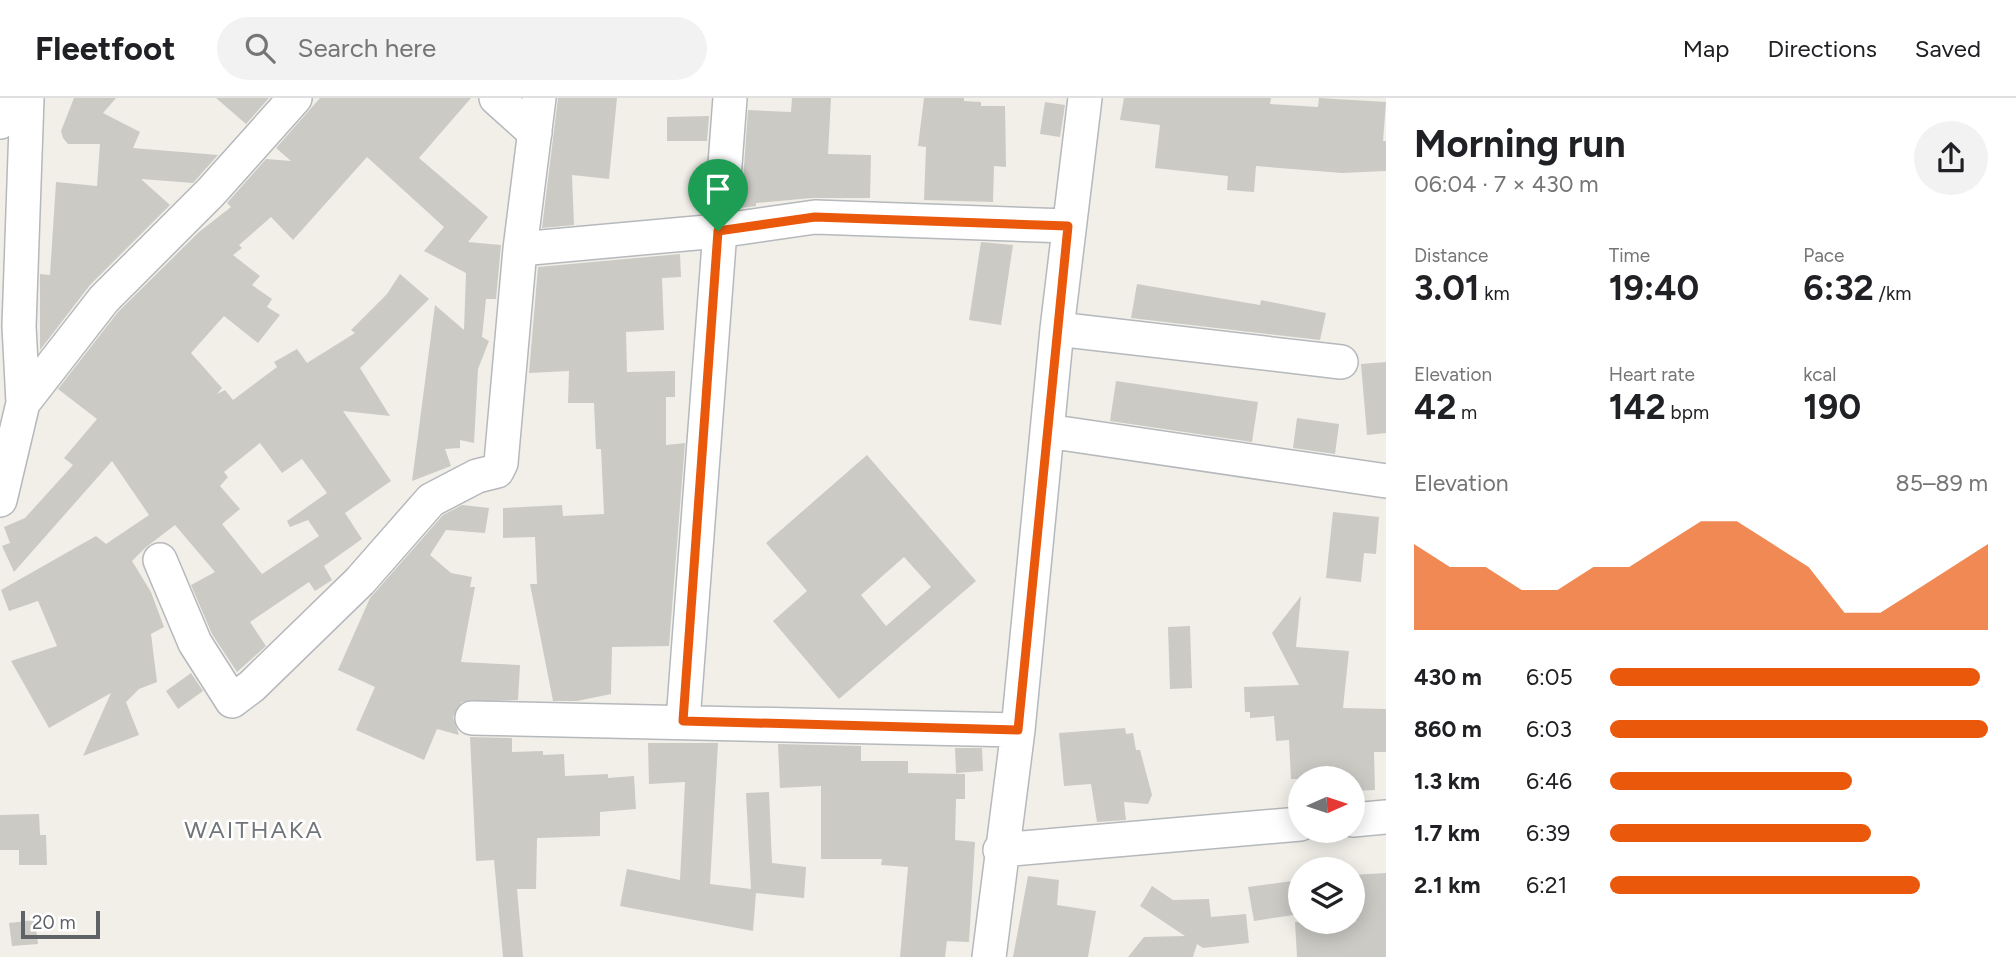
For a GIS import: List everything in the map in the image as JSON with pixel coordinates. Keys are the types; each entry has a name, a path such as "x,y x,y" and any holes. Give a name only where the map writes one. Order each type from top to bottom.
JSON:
{"street":[{"path":"0,122 19,98"},
{"path":"0,500 23,403 19,326 27,98"},
{"path":"496,98 534,133"},
{"path":"160,561 195,643 232,701 252,686 360,581 431,500 477,476 496,471 501,463 520,248 539,98"},
{"path":"683,721 730,98"},
{"path":"989,957 1000,850 1018,730 1046,431 1085,98"},
{"path":"23,403 104,299 212,192 292,99"},
{"path":"520,248 718,231 815,217 1068,226"},
{"path":"1057,329 1341,362"},
{"path":"1046,431 1386,481"},
{"path":"472,718 1018,730"},
{"path":"1365,819 1386,817"},
{"path":"1000,850 1288,825"}],"building":[{"path":"74,98 116,98 103,113 140,132 133,148 218,155 193,183 141,179 170,205 90,285 40,350 40,274 50,275 56,182 97,186 100,144 68,144 61,131"},
{"path":"216,98 269,98 246,124"},
{"path":"320,98 471,98 419,158 488,217 468,242 501,245 496,299 486,299 482,337 489,341 478,369 474,443 460,440 460,448 445,449 451,466 412,481 435,305 464,330 466,273 424,251 444,227 367,157 293,240 271,217 239,245 242,248 233,255 260,276 252,285 272,299 267,307 280,315 258,343 224,316 191,353 222,388 217,394 225,390 233,400 277,367 274,362 297,349 307,363 355,333 351,330 387,294 400,274 429,299 360,368 390,416 343,411 391,481 345,513 362,539 324,566 332,580 315,591 309,582 250,622 266,646 237,672 212,634 191,585 215,572 175,525 145,548 132,561 151,592 164,627 151,634 157,682 139,689 126,702 139,735 83,756 111,693 49,728 11,661 57,646 38,601 9,611 1,590 96,536 106,544 149,515 112,461 14,572 2,546 10,543 4,527 25,518 73,465 64,458 97,419 58,389 118,312 199,232 231,207 227,203 266,159 291,161 276,148","holes":["260,443 282,473 302,459 327,493 287,521 290,527 308,520 319,536 262,574 222,524 240,509 220,486 228,477 224,472"]},
{"path":"558,98 617,98 609,179 572,175 574,225 542,228"},
{"path":"792,98 831,98 828,154 871,155 870,198 812,198 756,203 756,206 741,208 748,110 791,112"},
{"path":"924,98 964,98 964,101 981,102 981,106 1005,106 1006,167 994,166 993,202 924,200 926,147 918,146"},
{"path":"1124,98 1271,98 1270,104 1318,107 1319,98 1386,102 1383,141 1386,141 1386,171 1342,173 1256,166 1254,192 1227,190 1228,176 1155,168 1160,125 1120,120"},
{"path":"1045,102 1065,105 1060,137 1040,134"},
{"path":"709,116 707,141 667,141 667,117"},
{"path":"981,242 1013,245 1001,325 969,320"},
{"path":"680,254 681,277 662,278 664,330 626,332 627,372 675,371 675,397 666,397 666,445 685,443 669,646 612,647 611,694 577,701 553,701 530,584 537,584 535,537 503,538 503,508 562,505 563,516 604,514 601,449 596,449 594,403 568,403 569,371 529,373 538,267"},
{"path":"1137,284 1260,305 1261,300 1326,313 1320,340 1131,318"},
{"path":"1386,362 1386,433 1367,435 1361,364"},
{"path":"1116,381 1258,402 1252,442 1110,421"},
{"path":"1297,418 1339,424 1335,454 1293,448"},
{"path":"867,455 976,581 839,699 773,621 807,591 766,543","holes":["904,557 931,587 886,626 861,595"]},
{"path":"462,505 489,508 485,533 446,530 430,555 451,573 472,577 470,587 475,587 461,662 520,665 518,700 462,702 453,717 459,735 437,729 424,760 356,730 375,687 338,670 370,598 443,515"},
{"path":"1333,512 1379,517 1376,554 1364,553 1361,582 1326,578"},
{"path":"1301,596 1296,647 1349,651 1343,708 1386,709 1386,752 1374,752 1375,790 1365,790 1365,766 1290,766 1289,740 1276,741 1274,716 1250,718 1250,712 1245,712 1244,687 1299,685 1272,633"},
{"path":"1190,626 1192,688 1170,689 1168,627"},
{"path":"191,673 203,691 178,709 166,691"},
{"path":"1125,728 1126,734 1133,733 1136,750 1140,750 1152,795 1148,804 1124,802 1126,820 1097,822 1091,784 1064,786 1059,733"},
{"path":"470,737 512,738 512,752 543,751 543,755 564,754 565,776 634,776 636,809 600,812 600,836 537,838 536,889 517,889 523,957 503,957 494,860 476,861"},
{"path":"648,743 718,743 710,884 751,889 746,793 769,792 772,863 806,867 804,898 756,893 753,931 620,906 627,869 680,880 685,782 649,784"},
{"path":"778,744 861,746 861,761 908,761 908,773 965,774 965,799 956,799 955,840 975,842 969,942 947,941 945,957 900,957 908,867 881,865 882,859 821,859 821,786 780,788"},
{"path":"955,748 982,748 983,771 956,773"},
{"path":"39,814 40,835 46,835 47,865 19,865 19,850 0,850 0,815"},
{"path":"1386,873 1386,957 1297,957 1296,934 1365,934 1365,874"},
{"path":"1028,876 1059,880 1057,905 1096,911 1088,957 1013,957"},
{"path":"1288,882 1288,916 1254,921 1248,887"},
{"path":"1152,886 1173,900 1209,899 1211,917 1246,914 1249,943 1203,948 1197,944 1193,957 1128,957 1144,937 1185,936 1140,906"},
{"path":"35,920 38,944 12,946 9,923"}],"district":[{"name":"WAITHAKA","path":"254,830"}],"route":[{"path":"815,217 1068,226 1018,730 683,721 718,231 815,217"}]}
